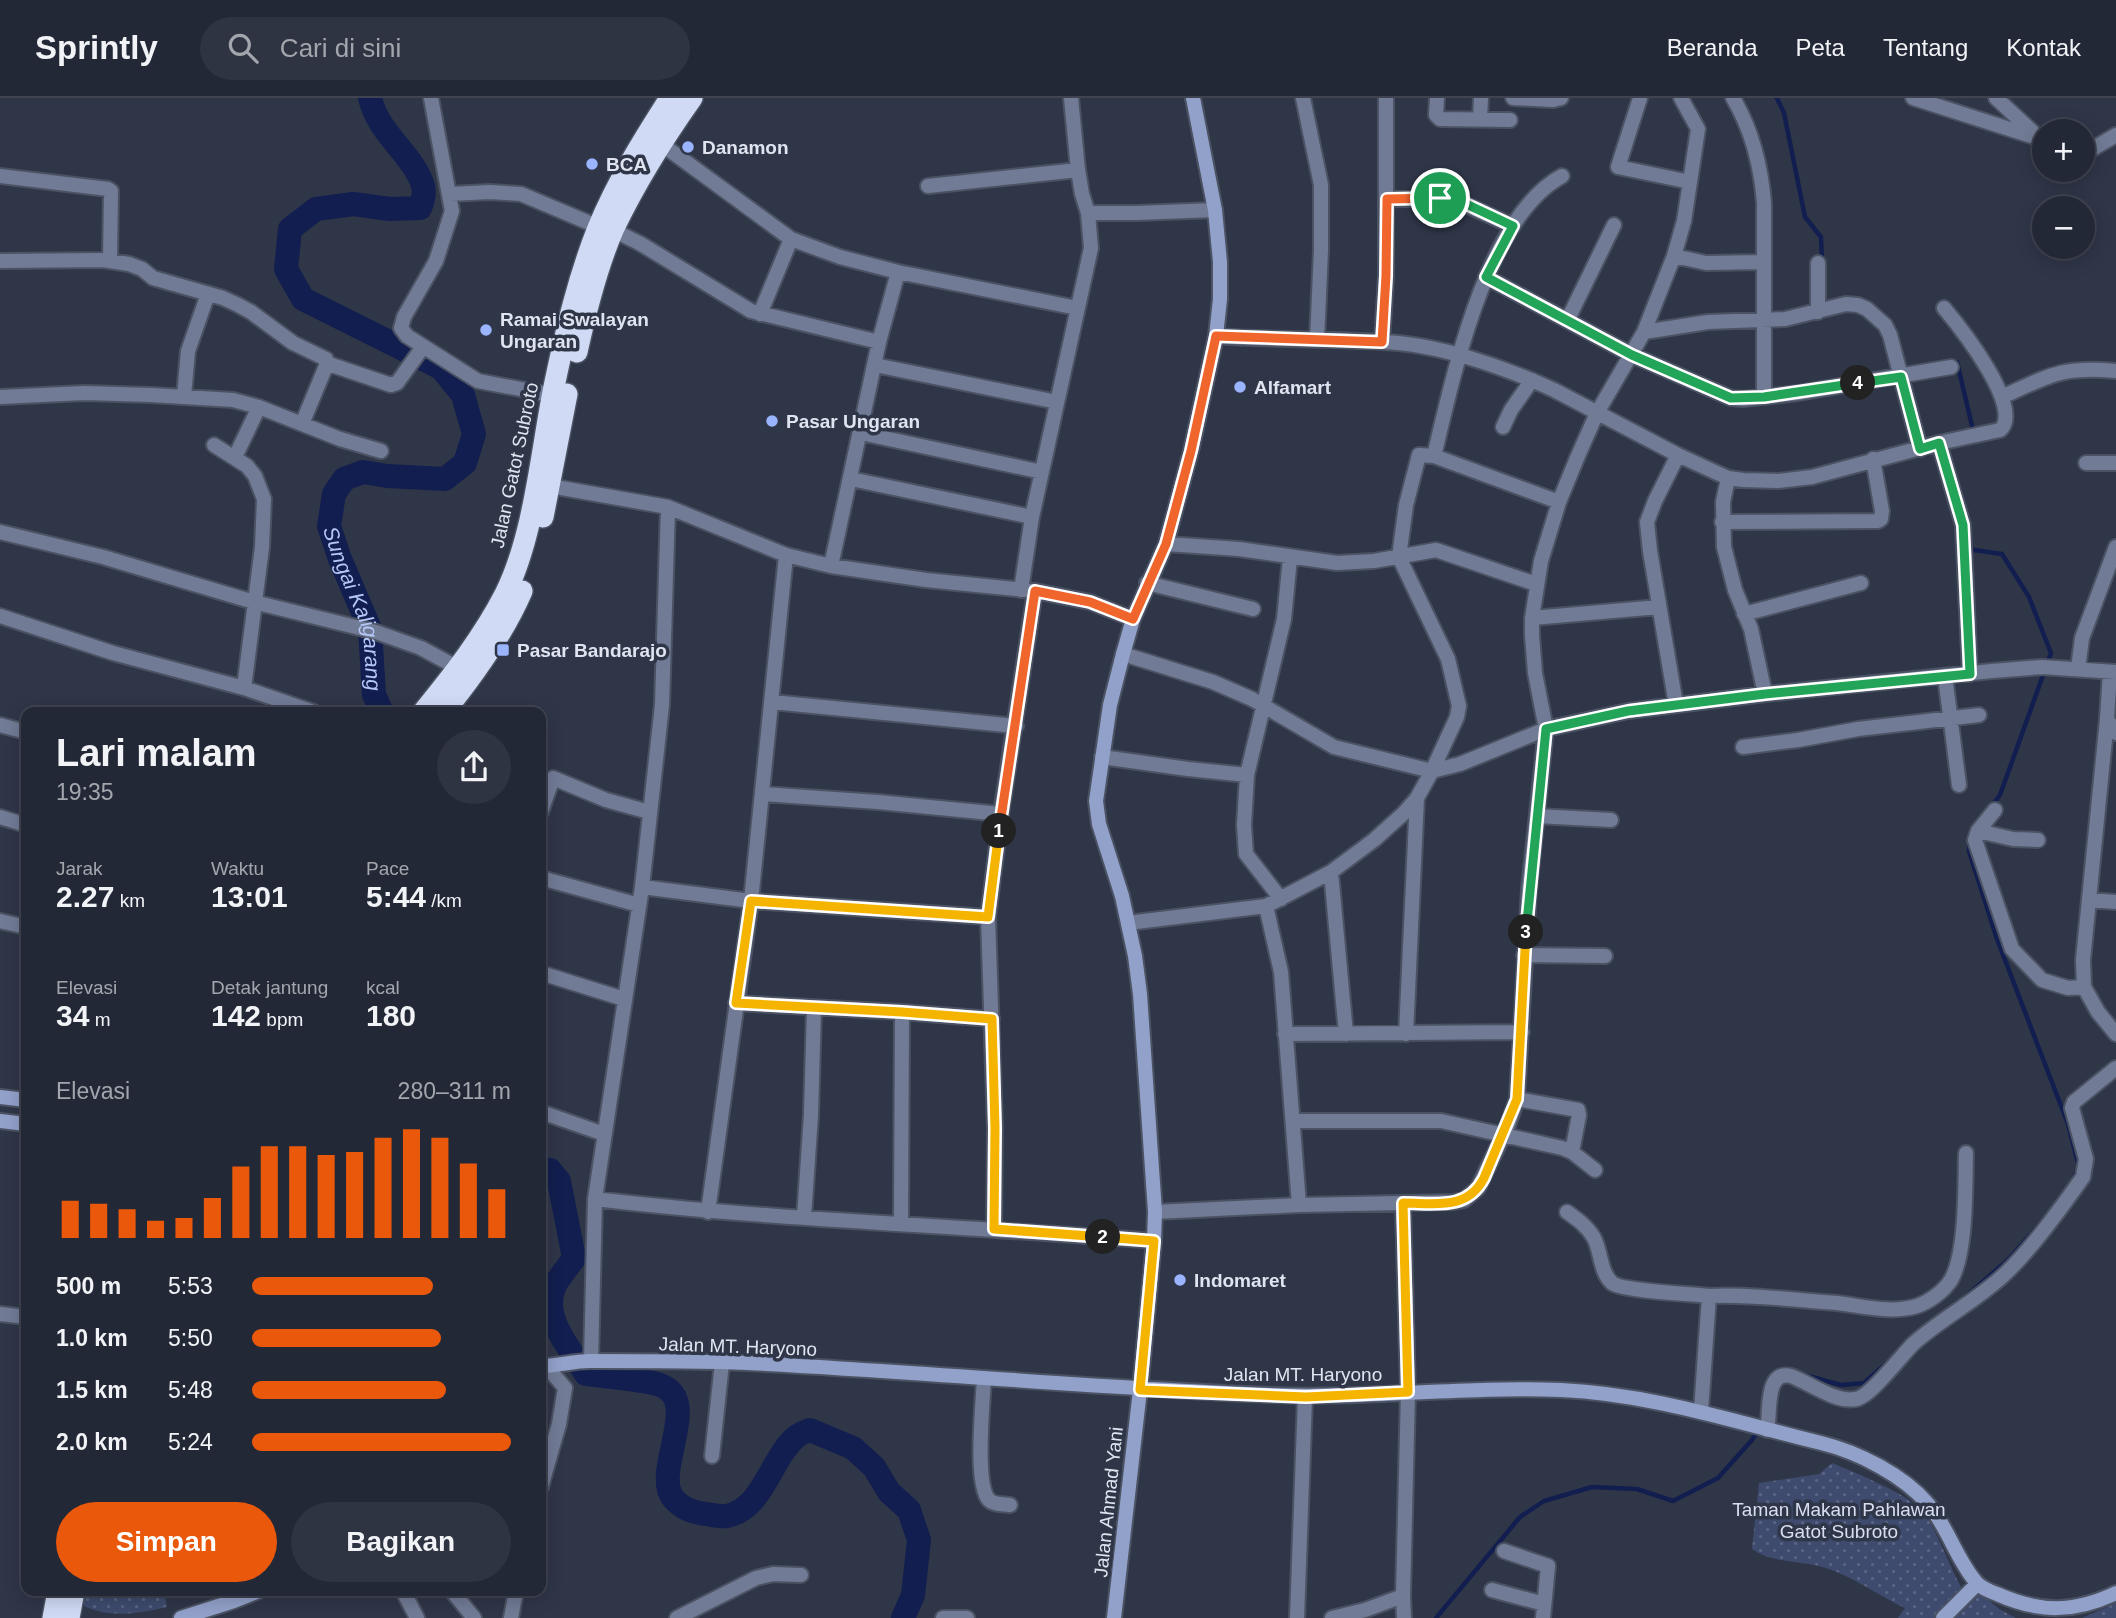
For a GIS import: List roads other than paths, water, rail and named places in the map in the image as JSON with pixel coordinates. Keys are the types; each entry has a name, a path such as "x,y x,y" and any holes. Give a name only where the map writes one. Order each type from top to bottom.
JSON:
{"highway":[{"name":"Jalan Gatot Subroto","path":"427,707 458,668 493,616 516,566 528,529 552,396 573,305 606,229 631,160 670,98"},
{"name":"Jalan Gatot Subroto","path":"448,707 478,668 518,600 536,550 606,229 692,98"},
{"path":"53,1618 57,1596"},
{"path":"69,1618 73,1596"}],"street":[{"path":"431,98 451,194 452,215 443,244 401,324 403,332 478,381 552,396"},
{"path":"994,1229 995,1128 988,917 1016,726 1032,517 1091,248 1088,213 1078,170 1071,98"},
{"name":"Jalan Ahmad Yani","path":"1114,1618 1140,1390 1155,1212 1140,994 1128,923 1096,812 1110,705 1133,619 1166,544 1191,451 1216,336 1220,262 1216,210 1193,98"},
{"path":"1303,98 1321,185 1317,340"},
{"path":"1382,342 1386,276 1386,98"},
{"path":"1437,98 1437,117 1510,120"},
{"path":"1480,98 1480,119"},
{"path":"1513,98 1561,98"},
{"path":"1640,98 1618,167 1690,182"},
{"path":"1155,1212 1299,1205 1454,1202 1472,1195 1484,1178 1517,1099 1524,955 1546,729 1535,673 1532,618 1536,584 1559,502 1597,413 1644,332 1674,256 1684,221 1698,129 1681,98"},
{"path":"1733,98 1746,122 1762,183 1764,397"},
{"path":"1913,98 2032,136"},
{"path":"1996,98 2032,130"},
{"path":"2095,147 2116,135"},
{"path":"660,143 791,239 840,257 898,272 1077,308"},
{"path":"928,186 1078,170"},
{"path":"0,176 111,191 110,261"},
{"path":"1434,456 1472,311 1486,277 1513,226 1538,194 1562,176"},
{"path":"451,194 521,194 641,244 760,314 879,342"},
{"path":"1387,199 1453,200 1513,226"},
{"path":"1088,213 1136,214 1216,210"},
{"path":"1567,319 1614,225"},
{"path":"760,314 791,239"},
{"path":"1674,256 1694,262 1763,262"},
{"path":"0,261 110,261 129,264 142,269 153,278 208,294 251,312 293,343 324,357 326,363 302,424"},
{"path":"1818,263 1818,312"},
{"path":"831,566 879,342 898,272"},
{"path":"1486,277 1632,355 1731,398 1764,397 1951,368"},
{"path":"184,396 188,351 208,294"},
{"path":"1644,332 1708,322 1764,321 1818,312 1846,304 1858,305 1867,309 1885,325 1891,335 1920,449"},
{"path":"1216,336 1382,342 1460,355 1532,380 1728,478 1758,481 1795,480 1872,459 2000,430 2006,426 2008,418 2002,397 1979,355 1944,308"},
{"path":"326,363 391,385 397,383 423,347"},
{"path":"874,365 1057,402"},
{"path":"2002,397 2068,369 2116,371"},
{"path":"1503,427 1511,410 1532,380"},
{"path":"0,397 84,393 233,400 381,451"},
{"path":"235,457 259,407"},
{"path":"861,433 1042,472"},
{"path":"1943,442 1963,525 1970,674"},
{"path":"214,445 235,457 255,477 264,499 262,547 244,688"},
{"path":"1128,923 1266,906 1281,900 1331,872 1393,824 1417,798 1457,717 1459,706 1448,659 1399,556 1406,505 1419,455 1434,456 1559,502"},
{"path":"1676,705 1647,522 1678,455"},
{"path":"1723,522 1878,521 1882,511 1872,459"},
{"path":"2086,463 2116,463"},
{"path":"1728,478 1723,502 1724,547 1728,570 1751,629 1765,694"},
{"path":"850,479 1032,517"},
{"path":"550,486 668,507 786,555 831,566 926,580 1028,590 1090,602 1133,619"},
{"path":"588,1361 595,1199 642,887 662,705 668,507"},
{"path":"0,532 103,557 254,602 376,632 421,648 458,668"},
{"path":"1166,544 1357,563 1436,550 1536,584"},
{"path":"2078,669 2082,638 2116,547"},
{"path":"708,1212 751,901 786,555"},
{"path":"1281,900 1246,854 1244,825 1247,775 1283,619 1290,558"},
{"path":"1147,583 1253,609"},
{"path":"1744,614 1861,583"},
{"path":"1532,618 1659,607"},
{"path":"0,616 113,653 244,688 299,707"},
{"path":"1124,654 1213,681 1265,706 1334,747 1432,771 1460,764 1546,729 1585,719 1676,705 2042,667 2113,672 2083,960 2084,987 2098,1012 2116,1034"},
{"path":"1945,676 1959,785"},
{"path":"772,702 1016,726"},
{"path":"1743,747 1858,729 1979,715"},
{"path":"2107,719 2116,733"},
{"path":"0,725 21,731"},
{"path":"1102,757 1247,775"},
{"path":"546,798 553,778 606,800 649,812"},
{"path":"763,794 1001,814"},
{"path":"1406,1034 1417,798"},
{"path":"1995,810 1975,839 2012,948 2042,980 2068,988 2084,987"},
{"path":"1537,816 1611,820"},
{"path":"0,817 21,823"},
{"path":"1978,831 2013,839 2038,840"},
{"path":"1331,872 1346,1034"},
{"path":"546,879 639,905"},
{"path":"642,887 751,901 988,917"},
{"path":"2089,900 2116,902"},
{"path":"1266,906 1281,972 1299,1205"},
{"path":"0,921 21,926"},
{"path":"1524,955 1605,956"},
{"path":"546,975 624,999"},
{"path":"736,1003 992,1019"},
{"path":"804,1217 811,1115 814,1008"},
{"path":"901,1223 902,1012"},
{"path":"1285,1034 1522,1031"},
{"path":"1768,1430 1772,1386 1779,1377 1791,1376 1842,1398 1862,1397 1915,1342 2006,1273 2083,1177 2086,1159 2072,1108 2074,1102 2116,1068"},
{"path":"0,1097 21,1099"},
{"path":"1517,1099 1578,1110 1580,1115 1572,1152"},
{"path":"546,1114 604,1134"},
{"path":"0,1121 21,1123"},
{"path":"1293,1121 1441,1121 1572,1152 1595,1170"},
{"path":"1567,1212 1586,1226 1595,1239 1606,1276 1613,1284 1709,1296 1838,1303 1886,1309 1919,1305 1937,1294 1950,1281 1958,1262 1966,1153"},
{"path":"595,1199 708,1212 1154,1241"},
{"path":"1403,1203 1408,1392 1404,1618"},
{"path":"1701,1411 1709,1296"},
{"path":"0,1314 21,1316"},
{"name":"Jalan MT. Haryono","path":"546,1366 588,1361 722,1363 1140,1390 1306,1397 1408,1392 1560,1390 1612,1394 1753,1424 1833,1446 1871,1463 1910,1486 1937,1516 1977,1584"},
{"path":"712,1456 722,1363"},
{"path":"546,1368 565,1388 559,1424 546,1470"},
{"path":"984,1378 981,1480 987,1499 994,1504 1010,1505"},
{"path":"1297,1618 1306,1397"},
{"path":"1492,1590 1544,1611 1548,1565 1504,1551"},
{"path":"677,1618 756,1578 773,1574 801,1576"},
{"path":"1943,1618 1977,1584 2026,1605 2063,1609 2078,1607 2116,1593"},
{"path":"181,1618 246,1596"},
{"path":"406,1596 417,1618"},
{"path":"456,1596 474,1618"},
{"path":"512,1618 515,1596"},
{"path":"1332,1618 1365,1610 1403,1596"},
{"path":"943,1618 967,1618"}],"waterway":[{"name":"Sungai Kaligarang","path":"370,98 380,123 418,175 424,192 420,208 390,209 353,204 316,209 290,229 286,269 303,299 441,368 463,395 474,434 465,463 445,479 363,472 344,479 334,494 329,526 370,629 374,695 380,707"},
{"path":"1777,98 1784,113 1805,217 1821,237 1822,263"},
{"path":"1951,363 1957,362 1973,430 1969,431"},
{"path":"1967,549 2002,554 2029,597 2051,653 2000,795 1990,808"},
{"path":"1970,841 1969,851 1997,939 2068,1124 2079,1167 2073,1180"},
{"name":"Sungai Kaligarang","path":"546,1170 550,1170 559,1181 574,1258 555,1285 551,1297 554,1320 565,1343 586,1374 653,1383 672,1393 677,1405 668,1471 668,1486 673,1498 692,1511 727,1516 750,1503 787,1446 800,1434 810,1430 853,1448 874,1467 889,1492 909,1510 919,1540 913,1595 903,1618"},
{"path":"1964,1298 2008,1260 2041,1223"},
{"path":"1801,1374 1841,1385 1864,1383 1888,1362"},
{"path":"1436,1618 1520,1517 1544,1501 1592,1487 1637,1489 1673,1501 1718,1478 1758,1431"}],"place":[{"name":"Danamon","path":"688,147"},
{"name":"BCA","path":"592,164"},
{"name":"Ramai Swalayan Ungaran","path":"486,330"},
{"name":"Alfamart","path":"1240,387"},
{"name":"Pasar Ungaran","path":"772,421"},
{"name":"Pasar Bandarajo","path":"503,650"},
{"name":"Indomaret","path":"1180,1280"}],"park label":[{"name":"Taman Makam Pahlawan Gatot Subroto","path":"1839,1520"}]}
